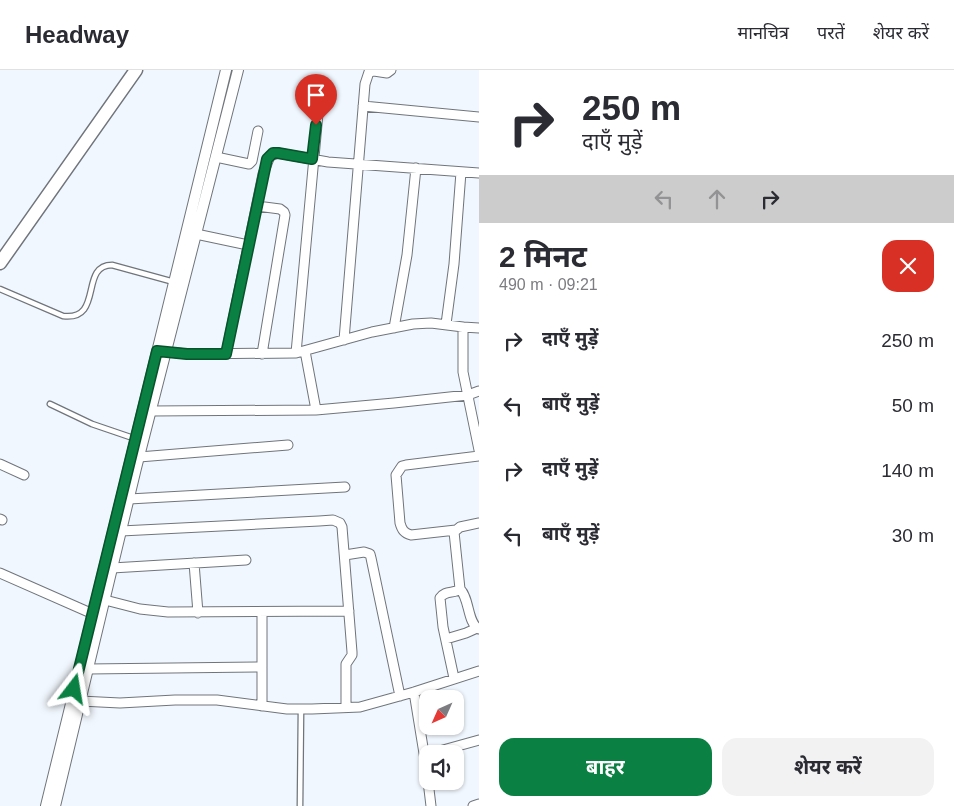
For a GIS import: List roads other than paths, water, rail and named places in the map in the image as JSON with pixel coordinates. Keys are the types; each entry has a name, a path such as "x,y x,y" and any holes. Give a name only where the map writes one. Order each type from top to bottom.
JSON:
{"main road":[{"path":"0,263 136,70"}],"street":[{"path":"55,806 151,411 174,282 226,70"},
{"path":"46,806 136,439 196,234 238,70"},
{"path":"344,340 365,84 369,72 387,73 391,70"},
{"path":"316,410 300,352 312,159 320,92"},
{"path":"363,106 479,117"},
{"path":"216,157 250,164 258,131"},
{"path":"226,354 263,174 273,153 335,162 479,173"},
{"path":"394,328 407,255 416,168"},
{"path":"446,324 454,264 461,172"},
{"path":"257,206 280,209 285,215 262,354"},
{"path":"196,234 248,245"},
{"path":"161,351 187,354 300,352 413,324 446,324 479,328"},
{"path":"463,327 463,372 479,450"},
{"path":"151,411 316,410 468,395 479,392"},
{"path":"139,457 288,445"},
{"path":"479,456 406,465 402,466 396,475 401,530 406,534 456,530 460,527 479,523"},
{"path":"0,464 24,475"},
{"path":"129,499 344,487"},
{"path":"121,531 333,520 340,523 345,555 352,655 346,664 346,707"},
{"path":"446,639 478,628 473,623 465,595 460,589 453,536 456,530"},
{"path":"345,555 364,552 370,554 400,696"},
{"path":"112,568 246,560"},
{"path":"194,563 198,612"},
{"path":"0,573 93,614"},
{"path":"454,678 440,598 445,593 455,592 460,589"},
{"path":"105,600 140,609 168,612 350,611"},
{"path":"262,612 262,706"},
{"path":"88,669 262,667"},
{"path":"80,701 120,703 217,700 301,709 360,707 479,671"},
{"path":"414,692 423,745"},
{"path":"460,745 479,740"},
{"path":"429,790 431,806"},
{"path":"474,806 479,804"}],"lane":[{"path":"0,290 63,316 73,317 81,314 86,307 95,276 99,269 106,265 174,282"},
{"path":"50,404 92,424 136,439"},
{"path":"300,806 301,709"}]}
